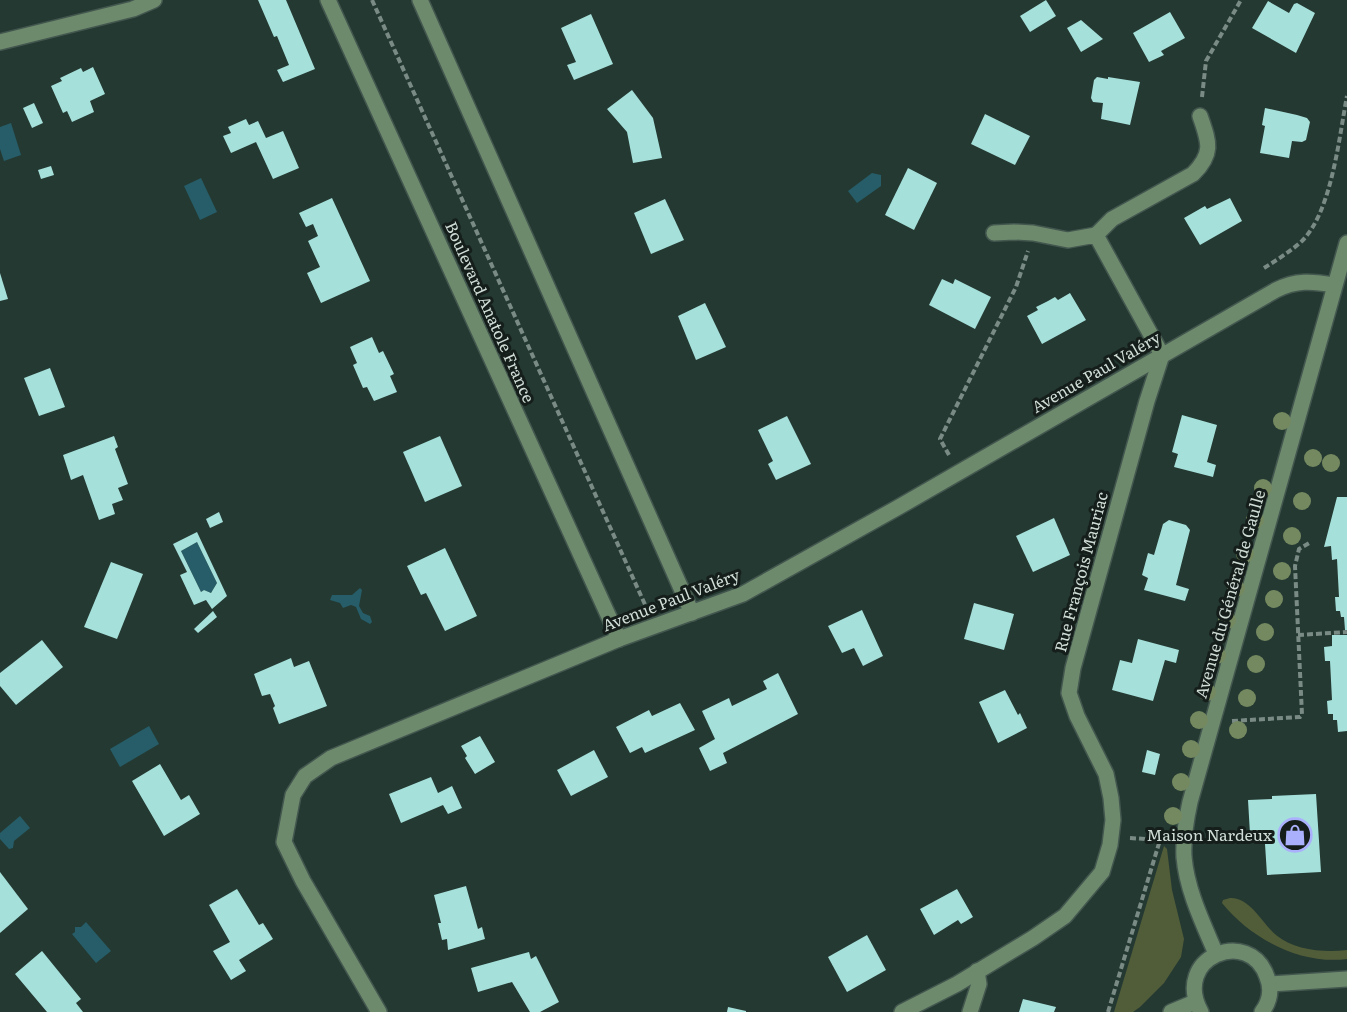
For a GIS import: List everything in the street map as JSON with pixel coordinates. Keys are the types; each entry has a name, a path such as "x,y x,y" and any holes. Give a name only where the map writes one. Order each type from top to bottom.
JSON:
{"street":[{"path":"0,42 133,9 154,0"},
{"name":"Boulevard Anatole France","path":"328,0 619,639"},
{"path":"420,0 692,613"},
{"path":"994,233 1014,231 1068,240 1096,235 1112,219 1193,174 1207,158 1209,147 1200,116"},
{"path":"1096,235 1162,355"},
{"name":"Avenue du Général de Gaulle","path":"1216,954 1192,894 1184,858 1185,827 1190,802 1347,243"},
{"name":"Avenue Paul Valéry","path":"379,1012 303,881 284,842 292,795 305,776 331,758 619,639 743,594 1290,283 1311,281 1334,285"},
{"name":"Rue François Mauriac","path":"902,1012 957,984 1065,916 1102,872 1113,820 1106,774 1077,716 1069,693 1073,668 1147,401 1162,355"},
{"path":"1171,1012 1198,1007 1193,990 1194,979 1207,960 1216,954 1239,951 1259,963 1266,972 1270,984 1270,995 1262,1012"},
{"path":"970,1012 979,984 977,971"},
{"path":"1270,984 1347,979"}],"path":[{"path":"372,0 655,626"},
{"path":"1200,116 1206,61 1241,0"},
{"path":"1264,268 1301,242 1317,219 1332,176 1347,96"},
{"path":"959,472 940,439 1016,287 1033,233"},
{"path":"1232,721 1300,717 1302,715 1295,566 1299,549 1311,542"},
{"path":"1298,635 1347,632"},
{"path":"1111,837 1170,841"},
{"path":"1108,1012 1160,840"}],"green space":[{"path":"1164,846 1167,849 1172,890 1184,939 1181,957 1164,983 1140,1007 1133,1012 1114,1012"},
{"path":"1230,898 1250,906 1283,940 1310,949 1347,950 1347,959 1312,958 1278,947 1247,928 1234,916 1222,903 1223,900"}],"water":[{"path":"11,123 21,155 4,161 0,149 0,127"},
{"path":"872,173 881,175 881,186 857,203 848,191"},
{"path":"201,178 217,212 200,220 184,186"},
{"path":"197,542 217,583 211,593 204,590 201,592 181,551"},
{"path":"360,588 362,590 359,606 363,613 370,616 372,622 370,624 361,619 356,607 351,605 343,608 340,603 330,600 332,595 352,595"},
{"path":"149,726 159,744 120,767 110,749"},
{"path":"20,816 30,828 14,841 13,848 9,849 0,839 0,833"},
{"path":"86,922 111,951 96,963 72,934 75,932 75,927 81,927"}],"building":[{"path":"258,0 286,0 315,69 283,82 277,70 289,65"},
{"path":"1046,0 1056,16 1030,32 1020,16"},
{"path":"1268,1 1289,13 1297,3 1315,13 1296,53 1252,28"},
{"path":"1170,12 1185,38 1161,51 1164,55 1149,62 1133,33"},
{"path":"591,14 613,64 574,80 567,65 576,62 561,28"},
{"path":"1081,20 1103,39 1081,52 1067,28"},
{"path":"93,67 105,94 90,101 94,112 72,122 67,111 63,113 51,86 62,81 60,78 81,68 83,72"},
{"path":"1097,77 1140,82 1130,125 1101,119 1103,103 1093,102 1091,98 1094,80"},
{"path":"632,90 653,118 662,158 633,163 627,132 607,109"},
{"path":"34,103 43,123 32,128 23,108"},
{"path":"1265,108 1307,118 1310,122 1306,140 1292,141 1289,158 1260,153 1265,126 1262,125"},
{"path":"985,114 1030,136 1015,165 971,144"},
{"path":"246,119 249,125 258,121 266,138 283,131 299,168 273,179 256,142 231,153 223,136 231,133 228,127"},
{"path":"51,166 54,175 41,179 38,170"},
{"path":"908,168 937,183 914,230 885,215"},
{"path":"332,198 370,281 321,303 307,273 320,267 308,241 318,236 313,224 306,227 299,213"},
{"path":"1230,198 1242,221 1200,245 1184,218 1205,206 1207,209"},
{"path":"665,199 684,240 651,254 634,213"},
{"path":"0,273 8,299 0,301"},
{"path":"942,279 953,284 955,279 991,297 975,329 929,305"},
{"path":"1070,293 1086,320 1042,344 1027,316 1038,310 1036,307 1055,297 1058,300"},
{"path":"705,303 726,347 696,360 678,316"},
{"path":"372,337 379,353 383,351 394,374 390,376 397,392 374,401 367,387 363,388 353,365 357,363 350,347"},
{"path":"50,368 65,407 39,416 24,378"},
{"path":"1182,415 1217,425 1207,462 1216,465 1213,477 1174,467 1178,454 1172,452"},
{"path":"787,416 811,464 776,480 768,464 773,461 758,430"},
{"path":"114,436 118,447 115,449 128,484 118,488 123,500 112,504 115,514 99,520 83,475 71,480 63,455"},
{"path":"440,436 462,486 425,502 403,452"},
{"path":"1337,497 1347,497 1347,630 1345,630 1344,617 1341,617 1340,611 1336,611 1335,597 1339,597 1337,559 1332,560 1331,546 1324,547"},
{"path":"219,512 223,522 210,528 206,519"},
{"path":"1054,518 1070,555 1033,572 1016,536"},
{"path":"1169,520 1186,525 1190,530 1176,585 1189,589 1185,601 1144,590 1148,578 1142,575 1148,553 1154,555 1163,524"},
{"path":"197,532 227,596 212,609 206,600 194,605 180,575 187,572 173,544","holes":["197,542 217,583 211,593 204,590 201,592 181,551"]},
{"path":"445,548 477,616 445,631 426,593 421,595 407,566"},
{"path":"111,562 143,574 117,639 84,627"},
{"path":"974,603 1014,614 1004,650 964,639"},
{"path":"862,610 883,656 863,666 854,648 842,653 828,626"},
{"path":"213,611 217,617 198,633 194,629"},
{"path":"1332,635 1347,635 1347,731 1338,732 1337,720 1333,720 1333,714 1328,714 1327,701 1332,700 1330,661 1325,661 1324,647 1332,646"},
{"path":"1138,639 1179,650 1176,663 1165,660 1153,701 1112,690 1120,660 1132,663"},
{"path":"42,640 63,667 16,705 0,686 0,673"},
{"path":"291,658 294,667 309,661 327,706 279,724 270,694 262,696 254,674"},
{"path":"778,673 798,714 723,753 727,763 710,771 699,748 715,739 702,711 729,698 732,706 767,689 763,681"},
{"path":"1005,690 1027,728 998,743 979,702"},
{"path":"680,703 695,730 645,753 642,747 630,753 616,727 649,710 652,716"},
{"path":"480,736 495,762 475,774 461,746"},
{"path":"594,750 608,777 571,796 557,770"},
{"path":"1147,750 1160,754 1155,775 1142,772"},
{"path":"160,764 181,800 189,795 200,814 164,836 132,781"},
{"path":"431,777 438,793 452,786 462,808 448,814 443,805 401,823 389,794"},
{"name":"Maison Nardeux","path":"1316,794 1321,872 1267,875 1265,844 1272,836 1268,833 1250,834 1248,800 1272,799 1272,796"},
{"path":"0,872 28,909 0,933"},
{"path":"466,886 478,929 482,927 485,939 448,950 447,939 442,940 438,923 441,923 434,895"},
{"path":"237,889 259,925 263,923 273,939 239,960 246,971 231,980 213,951 230,942 209,905"},
{"path":"957,889 973,917 961,924 958,920 934,935 920,909"},
{"path":"867,935 886,970 847,992 828,957"},
{"path":"42,951 81,999 76,1003 83,1012 47,1012 15,974"},
{"path":"529,952 531,959 536,956 559,1002 540,1012 530,1012 512,982 478,992 471,968"},
{"path":"1023,999 1056,1007 1054,1012 1019,1012"},
{"path":"728,1007 746,1011 746,1012 727,1012"}],"place":[{"name":"Maison Nardeux","path":"1295,835"}]}
